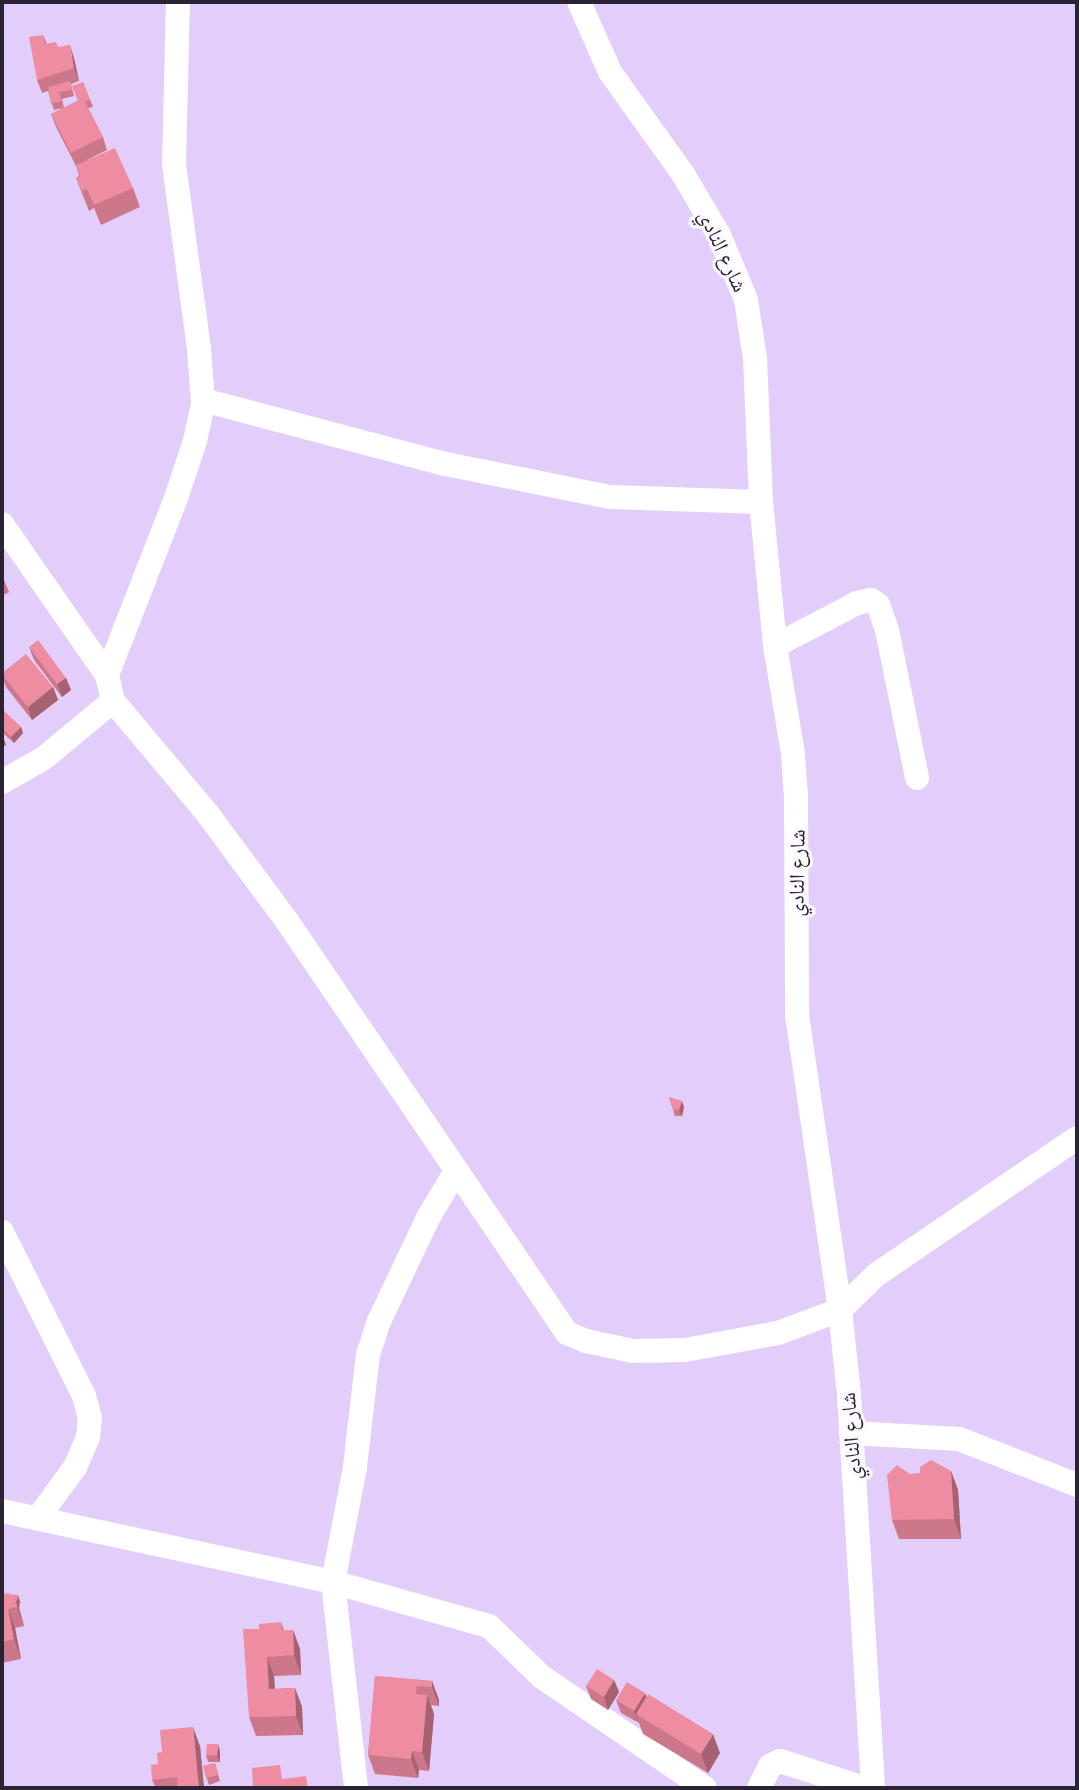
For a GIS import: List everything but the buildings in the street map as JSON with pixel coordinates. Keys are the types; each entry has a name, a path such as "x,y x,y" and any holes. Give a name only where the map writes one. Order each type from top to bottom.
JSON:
{"street":[{"path":"107,675 177,495 195,441 203,400 199,349 174,165 178,2"},
{"name":"شارع النادي","path":"579,2 615,80 683,174 719,235 746,300 755,358 761,502 775,646 793,754 798,822 795,981 797,1015 840,1310 851,1433 873,1788"},
{"path":"203,400 446,464 610,497 761,502"},
{"path":"2,524 107,675 113,701 236,850 326,976 567,1333 586,1341 633,1351 685,1350 778,1333 840,1310 876,1275 1077,1138"},
{"path":"775,646 857,603 871,600 878,605 887,630 917,778"},
{"path":"2,782 44,758 113,701"},
{"path":"356,1788 333,1582 355,1467 368,1354 379,1321 428,1219 456,1171"},
{"path":"2,1232 85,1396 90,1418 88,1437 75,1466 38,1518"},
{"path":"851,1433 959,1439 1077,1485"},
{"path":"2,1511 333,1582 489,1626 542,1677 705,1788"},
{"path":"759,1788 770,1766 785,1761 864,1788"}]}
